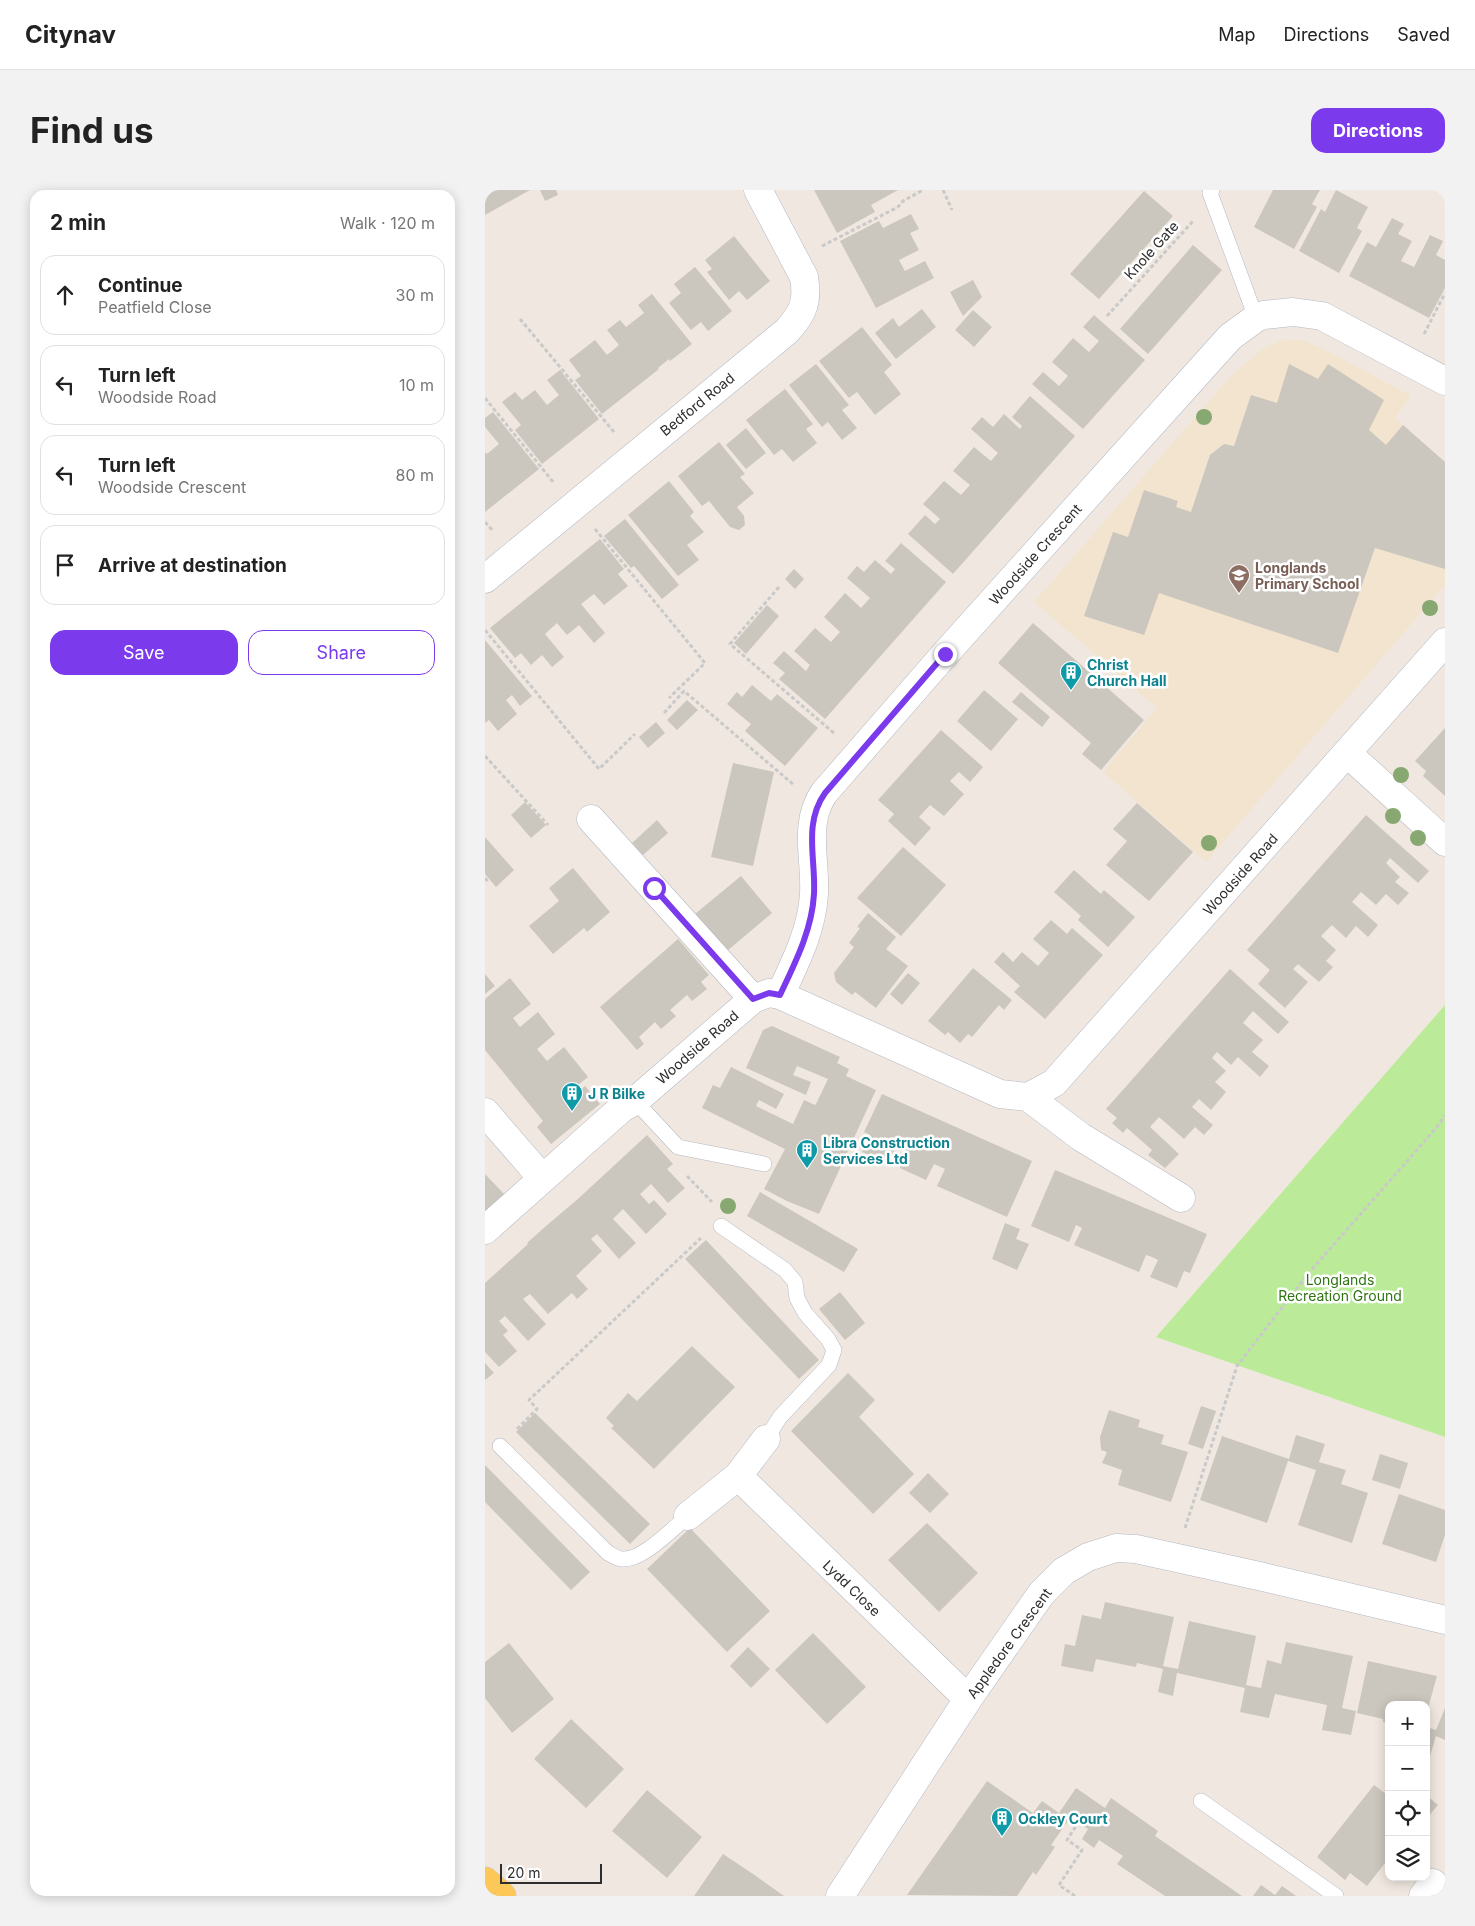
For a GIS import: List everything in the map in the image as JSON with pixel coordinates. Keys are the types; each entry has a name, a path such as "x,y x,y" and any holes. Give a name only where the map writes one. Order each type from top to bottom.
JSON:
{"main road":[{"path":"485,1881 502,1896"}],"street":[{"name":"Bedford Road","path":"485,579 787,331 798,319 805,306 807,291 804,276 758,190"},
{"name":"Woodside Crescent","path":"780,995 796,961 807,929 814,894 811,830 817,804 945,654 1230,336 1256,318 1293,312 1322,316 1445,380"},
{"name":"Woodside Road","path":"1027,1097 1054,1083 1445,642"},
{"path":"1347,753 1445,842"},
{"path":"591,819 753,999"},
{"name":"Woodside Road","path":"485,1230 622,1108 635,1101 753,999 769,993 780,995"},
{"path":"780,995 1000,1094 1027,1097 1081,1137 1181,1198"},
{"path":"485,1112 542,1178"},
{"path":"688,1516 738,1476 766,1439"},
{"name":"Lydd Close","path":"738,1476 968,1699"},
{"name":"Appledore Crescent","path":"840,1896 968,1699 1041,1594 1064,1571 1088,1557 1116,1548 1136,1549 1445,1620"}],"lane":[{"path":"1212,195 1256,318"},
{"path":"635,1101 677,1147 764,1164"},
{"path":"721,1226 785,1270 795,1282 797,1298 805,1313 828,1339 834,1350 829,1365 780,1417 766,1439"},
{"path":"500,1446 608,1553 621,1560 634,1558 688,1516"},
{"path":"1201,1801 1336,1896"}],"path":[{"path":"795,260 898,207 903,201 923,190"},
{"path":"943,190 952,210"},
{"name":"Knole Gate","path":"1107,316 1212,195"},
{"path":"1409,361 1445,293"},
{"path":"520,319 634,456"},
{"path":"485,398 705,663 669,698"},
{"path":"779,587 730,644 859,754"},
{"path":"485,630 599,769 635,734"},
{"path":"663,713 684,691 817,804"},
{"path":"485,756 548,825"},
{"path":"485,878 488,882"},
{"path":"1176,1558 1237,1366 1307,1275 1445,1115"},
{"path":"684,1172 718,1208"},
{"path":"500,1446 537,1409 529,1400 703,1236"},
{"path":"1075,1896 1059,1885 1081,1850 1067,1840 1076,1826"}],"shaded area":[{"name":"Longlands Primary School","path":"1282,340 1302,340 1328,351 1411,396 1395,418 1445,462 1445,585 1206,862 1103,772 1157,708 1034,602 1230,377 1261,350"}],"green space":[{"name":"Longlands Recreation Ground","path":"1445,1005 1445,1437 1156,1337"}],"building":[{"path":"485,190 530,190 485,215"},
{"path":"540,190 556,190 558,195 545,201"},
{"path":"814,190 898,190 871,205 875,212 837,233"},
{"path":"1273,190 1320,190 1312,204 1317,207 1294,249 1254,227"},
{"path":"1336,190 1368,207 1357,228 1362,231 1339,273 1299,251 1321,209 1325,212"},
{"path":"1144,191 1173,216 1099,299 1070,274"},
{"path":"911,214 919,229 910,233 919,250 899,260 905,271 925,261 934,278 876,308 840,241 879,221 883,228"},
{"path":"1392,218 1404,224 1398,234 1412,241 1401,261 1414,267 1430,235 1443,241 1436,255 1445,260 1445,288 1429,318 1349,276 1367,242 1376,247"},
{"path":"734,236 770,281 747,300 739,291 729,300 707,272 712,269 705,260"},
{"path":"1193,245 1222,270 1148,354 1120,329"},
{"path":"695,267 732,311 708,331 701,322 691,330 669,303 681,293 674,284"},
{"path":"973,280 982,297 963,316 950,292"},
{"path":"652,294 692,344 670,361 669,359 602,414 575,380 581,376 569,360 595,340 607,355 619,345 607,330 620,320 626,327 644,313 638,305"},
{"path":"922,309 936,327 896,359 875,333 893,318 899,327"},
{"path":"973,310 992,327 974,347 955,330"},
{"path":"1094,315 1145,360 1083,429 1032,384 1043,372 1059,386 1068,376 1052,362 1073,338 1089,352 1099,341 1083,327"},
{"path":"862,327 892,365 884,372 901,394 875,415 857,392 849,398 819,361"},
{"path":"816,364 849,405 842,410 857,428 842,440 828,422 822,427 789,385"},
{"path":"1289,364 1318,379 1328,364 1384,400 1369,430 1386,445 1403,425 1445,462 1445,569 1375,548 1338,653 1159,593 1144,635 1084,616 1113,532 1128,537 1144,490 1178,501 1176,507 1191,512 1210,455 1224,444 1234,446 1251,395 1277,403"},
{"path":"560,370 599,419 542,464 515,430 521,425 502,402 515,392 522,400 535,390 547,405 559,395 547,380"},
{"path":"785,389 813,424 806,429 817,443 793,462 782,449 774,455 746,420"},
{"path":"1030,396 1075,436 953,574 908,534 925,515 935,524 940,519 923,504 944,481 961,495 970,485 953,471 974,447 991,461 998,453 971,429 982,417 993,427 1004,414 1020,429 1022,426 1012,417"},
{"path":"493,412 539,469 485,512 485,452 487,454 499,444 485,427 485,418"},
{"path":"746,428 766,453 746,469 726,445"},
{"path":"719,442 745,474 740,477 754,493 737,507 744,516 745,525 739,530 730,527 709,501 702,506 678,476"},
{"path":"669,481 694,512 690,516 704,532 687,545 699,560 678,576 628,515"},
{"path":"625,519 679,585 662,599 634,566 631,568 604,536"},
{"path":"600,539 624,569 618,574 628,586 604,605 594,594 581,604 605,633 594,643 579,625 567,635 557,623 545,634 564,657 552,667 542,655 531,665 521,653 515,658 490,628"},
{"path":"901,543 946,582 825,719 779,679 785,673 773,663 784,651 806,671 810,665 794,651 815,628 831,642 840,632 824,617 845,593 861,608 870,598 847,578 857,566 864,572 875,560 891,574 895,569 885,561"},
{"path":"794,569 804,579 795,589 785,579"},
{"path":"767,605 779,616 746,654 734,643"},
{"name":"Christ Church Hall","path":"1033,623 1144,720 1101,770 1082,754 1091,743 998,663"},
{"path":"485,640 532,696 520,706 512,695 506,700 517,714 498,731 489,720 485,723"},
{"path":"752,685 771,701 777,694 818,728 785,766 745,731 751,724 727,704 737,692 742,697"},
{"path":"984,690 1018,719 991,751 957,721"},
{"path":"1021,692 1050,717 1042,727 1012,702"},
{"path":"687,700 698,710 677,730 667,720"},
{"path":"656,722 665,733 648,748 639,737"},
{"path":"1445,728 1445,796 1423,776 1426,771 1415,761"},
{"path":"941,730 983,767 970,782 959,772 950,781 964,794 944,816 930,805 919,817 931,828 915,846 888,821 894,814 878,800"},
{"path":"733,763 774,772 753,866 711,857"},
{"path":"525,802 546,825 531,838 511,815"},
{"path":"1137,803 1193,852 1149,901 1106,865 1127,841 1113,829"},
{"path":"1366,815 1429,871 1418,883 1390,858 1386,863 1400,877 1395,882 1409,893 1398,905 1386,894 1376,905 1361,892 1352,902 1378,925 1368,937 1356,926 1346,938 1332,925 1321,936 1336,950 1326,961 1333,967 1319,982 1298,964 1293,969 1308,982 1285,1008 1258,984 1270,970 1247,950"},
{"path":"657,820 668,833 643,855 632,843"},
{"path":"485,837 514,870 496,887 485,874"},
{"path":"903,847 946,885 901,936 857,898"},
{"path":"573,868 610,912 587,932 584,928 553,954 529,926 559,901 549,888"},
{"path":"1074,870 1101,894 1104,890 1135,917 1108,947 1078,920 1081,916 1054,892"},
{"path":"741,876 772,913 727,951 695,914"},
{"path":"868,913 896,937 886,949 908,966 876,1008 855,992 852,995 836,982 834,973 854,947 849,943 860,928 857,927"},
{"path":"1051,920 1067,934 1072,928 1103,955 1045,1019 1014,992 1020,986 994,962 1003,952 1013,962 1022,952 1038,966 1049,953 1033,939"},
{"path":"678,939 709,975 701,982 707,989 692,1001 687,995 670,1010 676,1016 661,1029 655,1022 639,1037 644,1044 637,1050 600,1007"},
{"path":"973,968 1012,1000 1004,1010 999,1005 972,1037 968,1034 960,1043 948,1032 945,1035 928,1021"},
{"path":"1230,969 1289,1022 1278,1034 1253,1011 1243,1023 1263,1040 1252,1052 1269,1066 1260,1077 1238,1057 1231,1065 1217,1052 1212,1058 1226,1071 1215,1082 1226,1092 1211,1110 1199,1099 1192,1107 1213,1125 1204,1135 1195,1127 1184,1139 1159,1117 1150,1127 1179,1154 1165,1168 1148,1155 1152,1150 1127,1128 1123,1133 1112,1123 1117,1118 1106,1109"},
{"path":"908,973 920,983 902,1005 890,994"},
{"path":"485,974 495,986 485,994"},
{"path":"510,978 531,1004 513,1018 520,1027 538,1012 555,1034 537,1049 547,1061 564,1047 588,1077 572,1090 575,1095 585,1086 600,1104 551,1144 537,1127 543,1121 485,1050 485,999"},
{"path":"772,1026 840,1057 837,1063 849,1069 846,1076 876,1090 819,1214 764,1189 785,1149 702,1108 713,1085 720,1088 731,1067 784,1094 776,1109 759,1100 756,1106 793,1124 804,1100 815,1105 828,1079 797,1066 793,1075 811,1082 806,1095 746,1068 763,1030"},
{"path":"882,1094 1032,1161 1007,1217 937,1186 945,1169 934,1164 926,1180 900,1168 907,1152 896,1146 888,1164 862,1152 870,1135 864,1132"},
{"path":"647,1135 673,1164 667,1169 685,1188 668,1203 651,1184 640,1194 649,1204 654,1200 667,1214 646,1234 623,1209 613,1219 636,1243 619,1259 597,1234 591,1239 602,1251 576,1276 588,1289 577,1299 572,1293 548,1314 530,1294 523,1299 546,1324 528,1341 505,1316 499,1321 508,1331 503,1335 517,1351 499,1367 485,1352 485,1283"},
{"path":"1055,1170 1207,1234 1190,1273 1184,1271 1177,1288 1150,1277 1158,1260 1152,1257 1146,1255 1139,1272 1074,1245 1082,1228 1076,1225 1069,1242 1031,1226"},
{"path":"485,1174 505,1195 485,1214"},
{"path":"760,1192 858,1249 844,1272 747,1216"},
{"path":"1005,1223 1020,1229 1016,1239 1029,1244 1017,1270 992,1259"},
{"path":"706,1240 819,1360 799,1379 685,1259"},
{"path":"840,1292 865,1323 845,1340 819,1309"},
{"path":"692,1346 735,1387 654,1469 611,1428 614,1426 606,1418 628,1393 637,1401"},
{"path":"485,1363 494,1373 485,1380"},
{"path":"848,1373 875,1400 859,1417 914,1474 873,1514 791,1431"},
{"path":"1201,1406 1216,1411 1203,1449 1188,1444"},
{"path":"1109,1410 1140,1420 1138,1427 1164,1435 1161,1444 1188,1452 1171,1502 1118,1485 1122,1470 1102,1463 1107,1452 1101,1450 1100,1437"},
{"path":"535,1413 650,1524 630,1544 516,1432"},
{"path":"1296,1435 1325,1444 1319,1462 1346,1470 1341,1484 1368,1493 1352,1543 1298,1525 1316,1470 1288,1461 1267,1523 1200,1500 1222,1436 1289,1459"},
{"path":"1380,1454 1408,1463 1400,1489 1372,1480"},
{"path":"485,1465 590,1572 571,1590 485,1502"},
{"path":"928,1473 949,1494 930,1513 909,1493"},
{"path":"1399,1494 1445,1510 1445,1535 1436,1562 1382,1544"},
{"path":"927,1523 978,1573 939,1612 888,1560"},
{"path":"690,1528 770,1611 727,1652 647,1569"},
{"path":"1105,1602 1174,1617 1163,1666 1178,1669 1189,1621 1256,1636 1246,1685 1261,1688 1267,1660 1281,1664 1286,1642 1353,1656 1342,1708 1356,1711 1351,1735 1322,1730 1327,1705 1275,1694 1269,1718 1240,1712 1245,1688 1177,1673 1173,1696 1158,1692 1163,1669 1137,1663 1136,1667 1096,1659 1093,1672 1061,1666 1065,1644 1075,1646 1082,1615 1101,1619"},
{"path":"813,1633 866,1687 827,1724 775,1670"},
{"path":"509,1643 554,1699 512,1733 485,1698 485,1662"},
{"path":"748,1647 770,1669 751,1688 730,1666"},
{"path":"1368,1661 1437,1676 1430,1701 1385,1701 1385,1722 1383,1722 1383,1719 1357,1713"},
{"path":"1445,1708 1445,1740 1436,1736 1430,1756 1430,1728 1436,1730"},
{"path":"571,1719 624,1769 586,1808 534,1759"},
{"name":"Ockley Court","path":"987,1781 1033,1813 1042,1801 1059,1813 1076,1788 1105,1808 1111,1798 1158,1831 1155,1836 1242,1896 1165,1896 1117,1864 1123,1856 1099,1840 1094,1848 1082,1839 1088,1829 1070,1818 1051,1845 1055,1847 1036,1875 1033,1872 1017,1896 907,1895"},
{"path":"1374,1785 1385,1793 1385,1863 1367,1886 1350,1873 1345,1880 1317,1857"},
{"path":"647,1790 702,1837 667,1878 612,1831"},
{"path":"1430,1798 1438,1805 1430,1814"},
{"path":"723,1854 753,1874 784,1896 694,1896"},
{"path":"1261,1885 1275,1895 1282,1886 1296,1896 1253,1896"}],"place":[{"name":"Longlands Primary School","path":"1239,594"},
{"name":"Christ Church Hall","path":"1071,691"},
{"name":"J R Bilke","path":"572,1112"},
{"name":"Libra Construction Services Ltd","path":"807,1169"},
{"name":"Ockley Court","path":"1002,1837"}],"route":[{"path":"654,888 753,999 769,993 780,995 796,961 807,929 814,894 811,830 817,804 945,654"}]}
